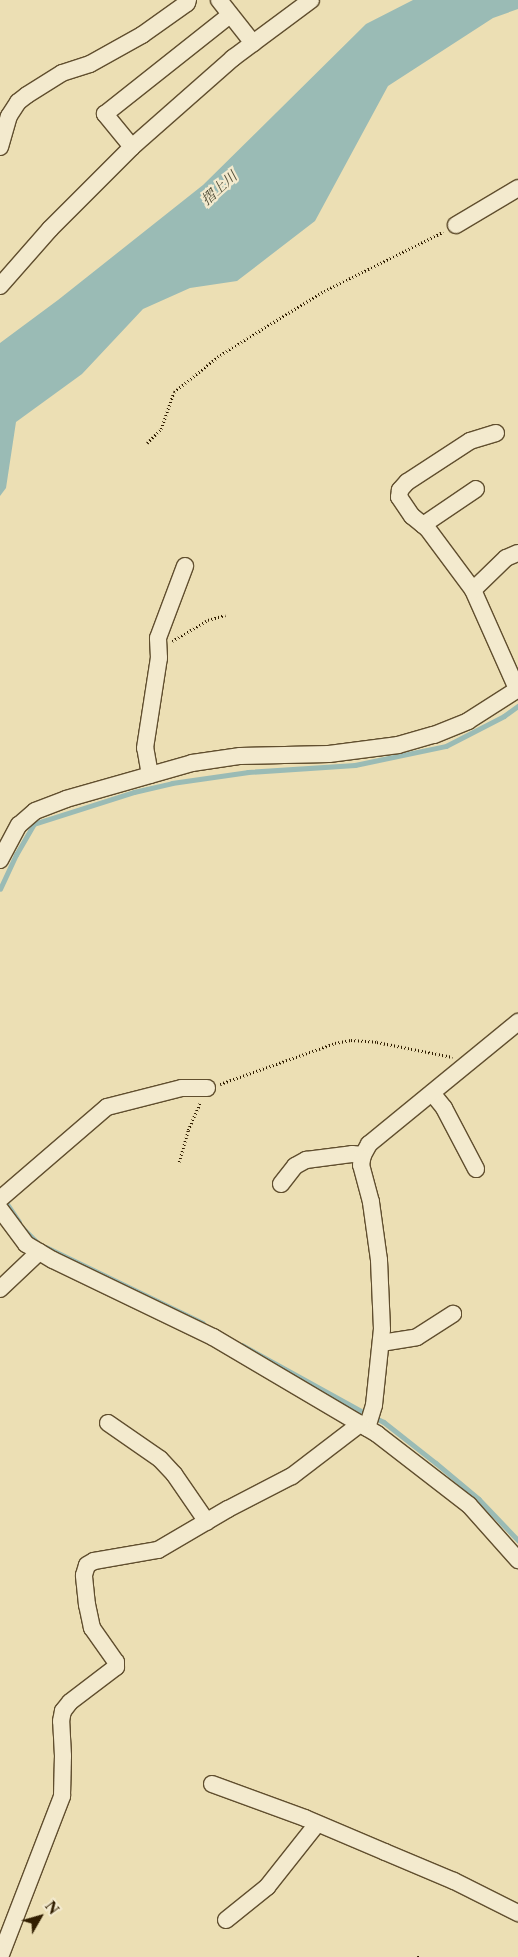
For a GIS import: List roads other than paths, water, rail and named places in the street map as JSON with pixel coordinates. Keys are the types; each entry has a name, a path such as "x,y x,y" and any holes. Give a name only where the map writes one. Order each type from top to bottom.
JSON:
{"street":[{"path":"0,148 9,116 18,102 27,94 62,73 90,64 142,35 187,3 188,0"},
{"path":"0,286 50,229 132,147 253,44 311,0"},
{"path":"132,147 105,114 226,5 253,44"},
{"path":"456,225 518,188"},
{"path":"0,860 19,825 35,811 66,799 192,763 240,756 329,754 398,746 468,721 518,689 473,590 423,525 401,503 399,497 402,486 470,441 496,433"},
{"path":"423,525 476,489"},
{"path":"473,590 506,558 518,553"},
{"path":"150,775 145,748 159,658 158,638 185,566"},
{"path":"0,1957 62,1796 64,1764 61,1721 64,1711 70,1702 116,1667 116,1662 92,1628 84,1575 87,1565 94,1561 158,1550 292,1476 365,1425 374,1405 381,1342 379,1260 371,1202 361,1165 363,1155 369,1144 518,1022"},
{"path":"208,1088 182,1088 107,1107 2,1201 26,1244 53,1260 213,1337 365,1425 469,1504 518,1560"},
{"path":"432,1093 444,1108 476,1169"},
{"path":"281,1184 295,1166 306,1160 352,1154 363,1155"},
{"path":"0,1289 39,1252"},
{"path":"381,1342 417,1337 453,1314"},
{"path":"108,1423 160,1458 174,1474 207,1522"},
{"path":"212,1784 317,1824 454,1882 518,1913"},
{"path":"226,1920 268,1887 317,1824"}],"water":[{"name":"摺上川","path":"413,0 518,0 518,9 493,18 388,86 315,221 237,281 190,288 143,309 82,374 16,422 6,488 0,496 0,343 58,300 203,185 366,24"}],"waterway":[{"path":"0,889 16,855 34,824 134,792 172,783 248,772 355,765 446,746 504,716 518,706"},
{"path":"4,1199 19,1221"},
{"path":"23,1228 37,1242"},
{"path":"46,1247 203,1323"},
{"path":"242,1345 367,1414"},
{"path":"374,1417 384,1422 479,1499 518,1540"}]}
